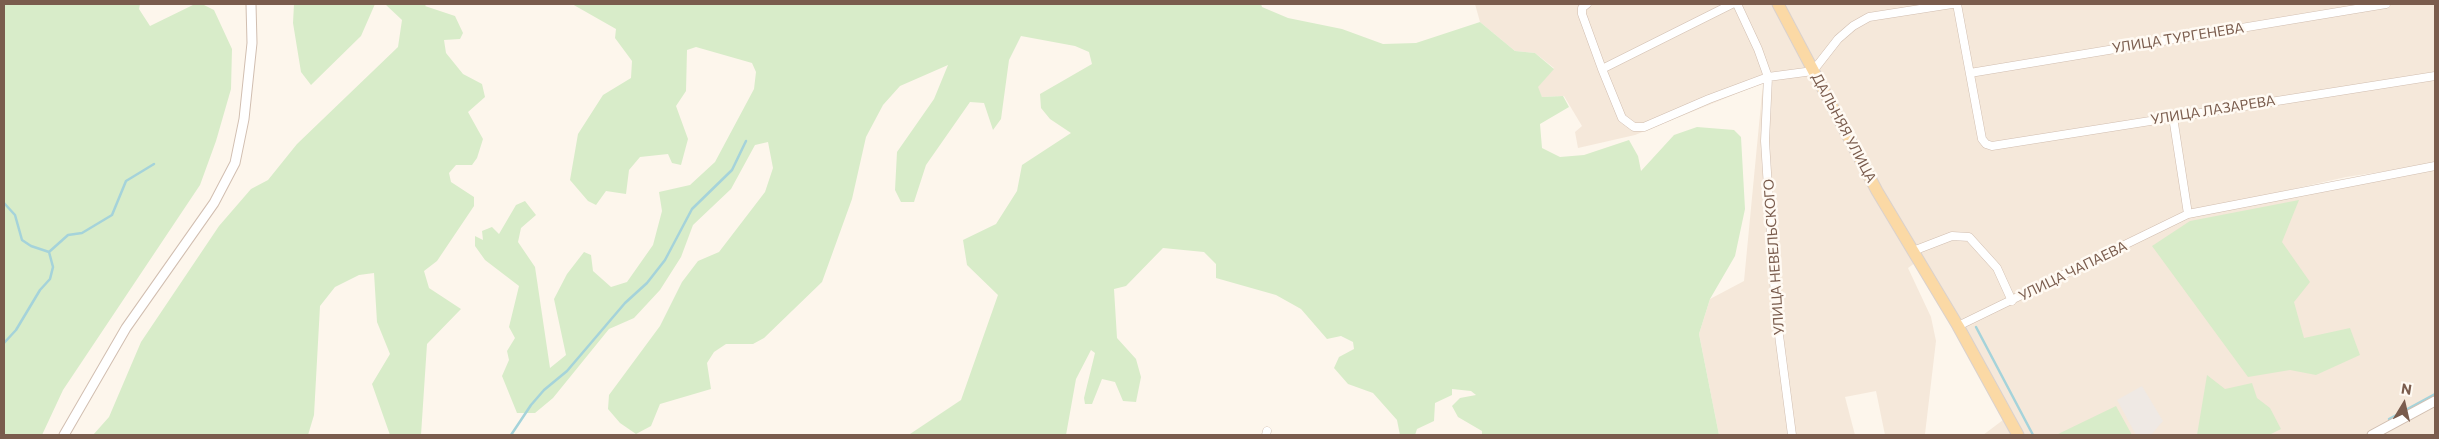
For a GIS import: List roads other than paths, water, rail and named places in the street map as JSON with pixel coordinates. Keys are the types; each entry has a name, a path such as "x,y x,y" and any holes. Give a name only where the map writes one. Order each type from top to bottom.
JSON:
{"main road":[{"name":"ДАЛЬНЯЯ УЛИЦА","path":"1778,4 1877,191 1958,326 2018,435"}],"street":[{"path":"64,435 126,328 214,204 235,163 244,119 252,43 251,4"},
{"path":"1587,4 1582,8 1582,14 1602,69 1622,118 1634,127 1644,127 1718,95 1768,78 1813,71 1838,40 1853,26 1869,17 1952,4"},
{"path":"1602,69 1732,4"},
{"path":"1737,4 1758,49 1768,78"},
{"path":"1957,4 1970,73"},
{"name":"УЛИЦА ТУРГЕНЕВА","path":"1970,73 2386,4"},
{"name":"УЛИЦА ЛАЗАРЕВА","path":"1970,73 1982,139 1986,144 1992,146 2435,76"},
{"name":"УЛИЦА НЕВЕЛЬСКОГО","path":"1768,78 1765,141 1776,312 1792,435"},
{"path":"2173,117 2188,214"},
{"name":"УЛИЦА ЧАПАЕВА","path":"1958,326 2188,214 2435,166"},
{"path":"1913,251 1952,236 1969,237 1997,268 2012,301"},
{"path":"2373,435 2435,401"}],"waterway":[{"path":"511,435 531,405 544,390 567,371 625,303 647,283 665,260 692,209 732,170 746,141"},
{"path":"49,252 68,235 82,233 112,215 126,181 154,164"},
{"path":"4,203 15,215 22,240 31,246 49,252"},
{"path":"4,343 16,330 40,290 50,279 53,267 49,252"},
{"path":"1976,327 2033,435"},
{"path":"2389,419 2435,394"}]}
